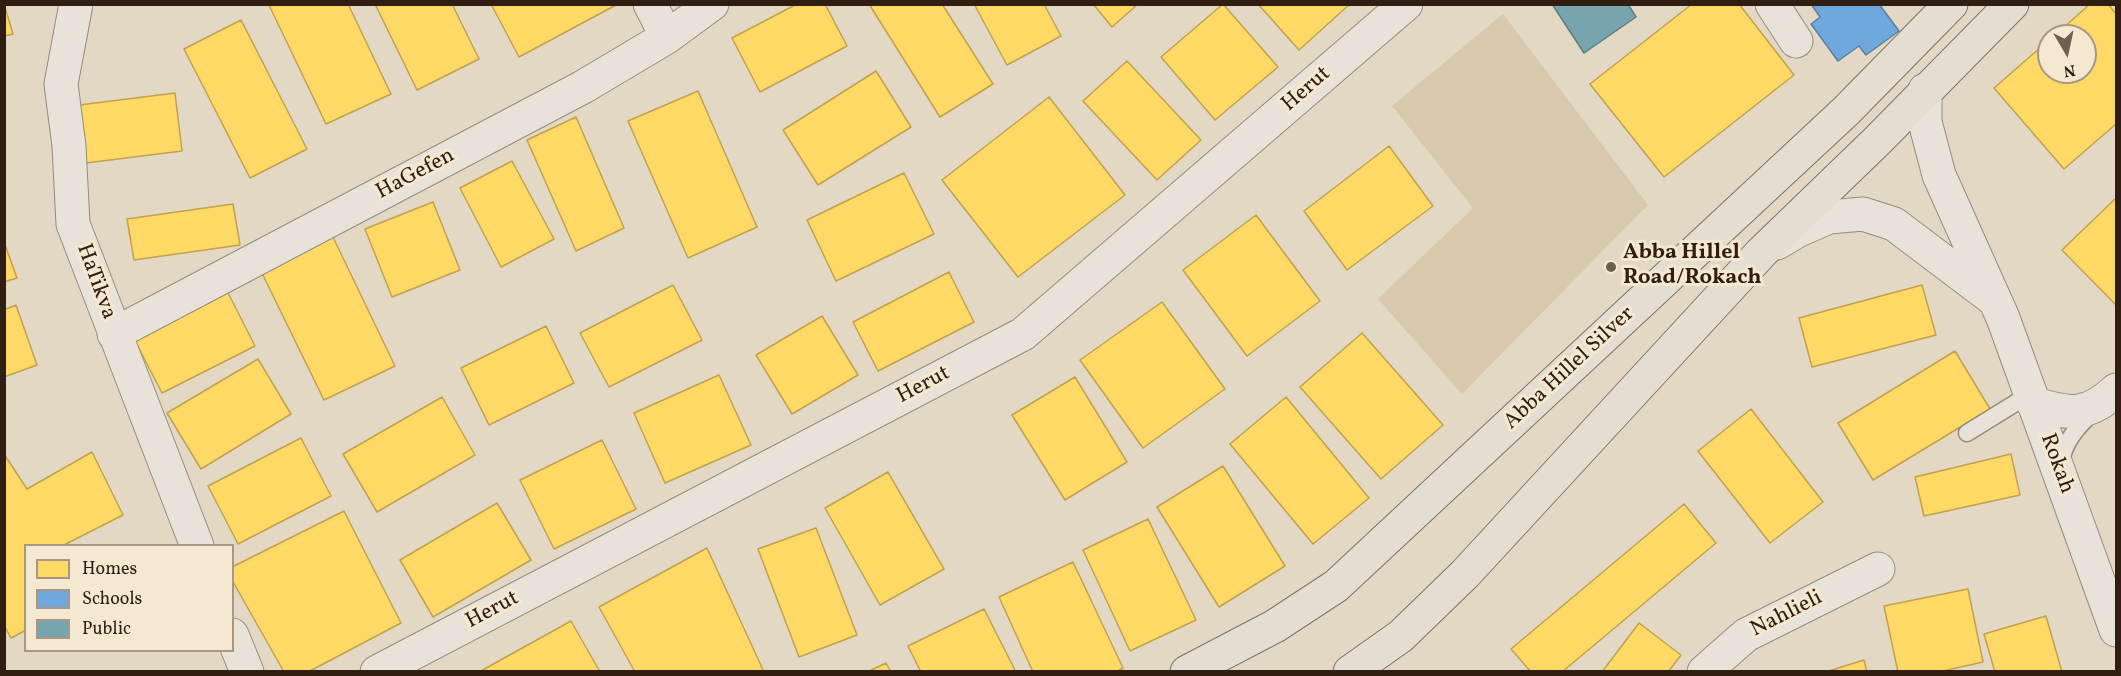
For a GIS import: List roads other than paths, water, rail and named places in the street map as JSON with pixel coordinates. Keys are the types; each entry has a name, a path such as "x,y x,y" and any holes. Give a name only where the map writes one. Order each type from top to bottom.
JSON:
{"main road":[{"name":"Abba Hillel Silver","path":"1187,672 1275,626 1336,586 1837,119 1951,4"},
{"path":"1350,672 1401,636 1465,574 1762,252 1878,140 2012,4"}],"street":[{"name":"HaTikva","path":"76,4 61,84 69,146 74,224 114,334 196,544"},
{"path":"650,4 667,37"},
{"name":"HaGefen","path":"114,334 583,87 667,37 712,4"},
{"name":"Herut","path":"377,672 1023,334 1406,4"},
{"path":"1772,4 1796,41"},
{"name":"Rokah","path":"1925,90 1925,122 1934,160 1994,299 2116,630"},
{"path":"1762,252 1799,230 1829,217 1863,214 1894,224 1994,299"},
{"path":"2032,399 2056,411 2081,412 2108,398"},
{"name":"Nahlieli","path":"1704,672 1746,635 1878,569"},
{"path":"234,640 247,672"}],"lane":[{"path":"2059,473 2063,448 2078,426 2108,398"},
{"path":"1967,432 2032,399"}],"place":[{"name":"Abba Hillel Road/Rokach","path":"1611,267"}]}
